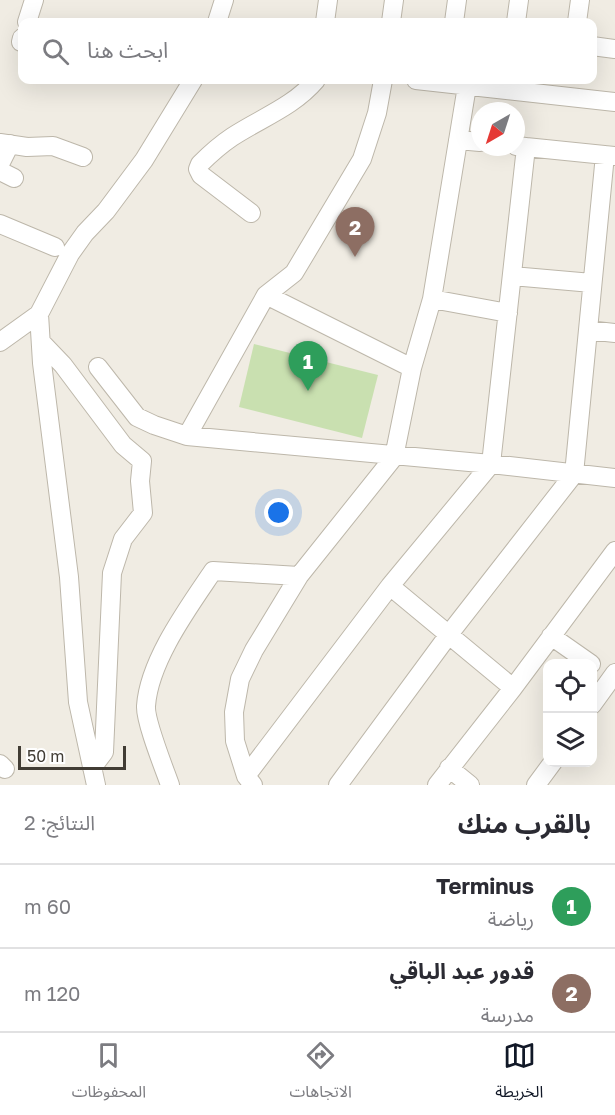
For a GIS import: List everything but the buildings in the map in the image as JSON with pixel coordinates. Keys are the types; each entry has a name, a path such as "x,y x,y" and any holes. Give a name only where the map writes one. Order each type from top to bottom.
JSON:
{"street":[{"path":"28,18 34,0"},
{"path":"219,18 224,0"},
{"path":"326,18 328,0"},
{"path":"392,18 394,0"},
{"path":"455,18 457,0"},
{"path":"517,18 519,0"},
{"path":"578,18 580,0"},
{"path":"597,47 615,49"},
{"path":"0,342 39,314 70,254 144,160 190,84"},
{"path":"251,213 201,175 198,169 200,164 231,137 293,102 312,84"},
{"path":"187,436 266,295 294,273 362,159 377,113 381,84"},
{"path":"459,84 615,102"},
{"path":"250,780 235,741 234,712 240,679 254,650 299,576 394,457 412,368 432,299 467,86"},
{"path":"458,140 471,141"},
{"path":"0,164 5,143 27,147 53,147 83,157"},
{"path":"338,785 450,633 574,474 592,283 610,155 525,146"},
{"path":"250,780 390,586 491,464 512,276 520,156"},
{"path":"0,224 55,247"},
{"path":"512,276 592,283"},
{"path":"266,295 412,368"},
{"path":"432,299 508,313"},
{"path":"39,314 40,342 69,577 78,702 94,777"},
{"path":"588,330 615,333"},
{"path":"40,342 63,364 123,446 142,461 140,481 143,513 123,539 112,573 104,752 94,777"},
{"path":"98,367 137,417 187,436 394,457 491,464 615,478"},
{"path":"437,785 615,551"},
{"path":"170,785 146,708 153,671 187,611 213,571 299,576"},
{"path":"390,586 450,633 513,688"},
{"path":"551,636 585,659"},
{"path":"597,667 613,675 597,698"},
{"path":"543,783 551,767"},
{"path":"449,768 470,785"}],"green space":[{"path":"254,344 378,375 362,438 239,407"}],"place":[{"name":"قدور عبد الباقي","path":"355,257"},
{"name":"Terminus","path":"308,391"}]}
